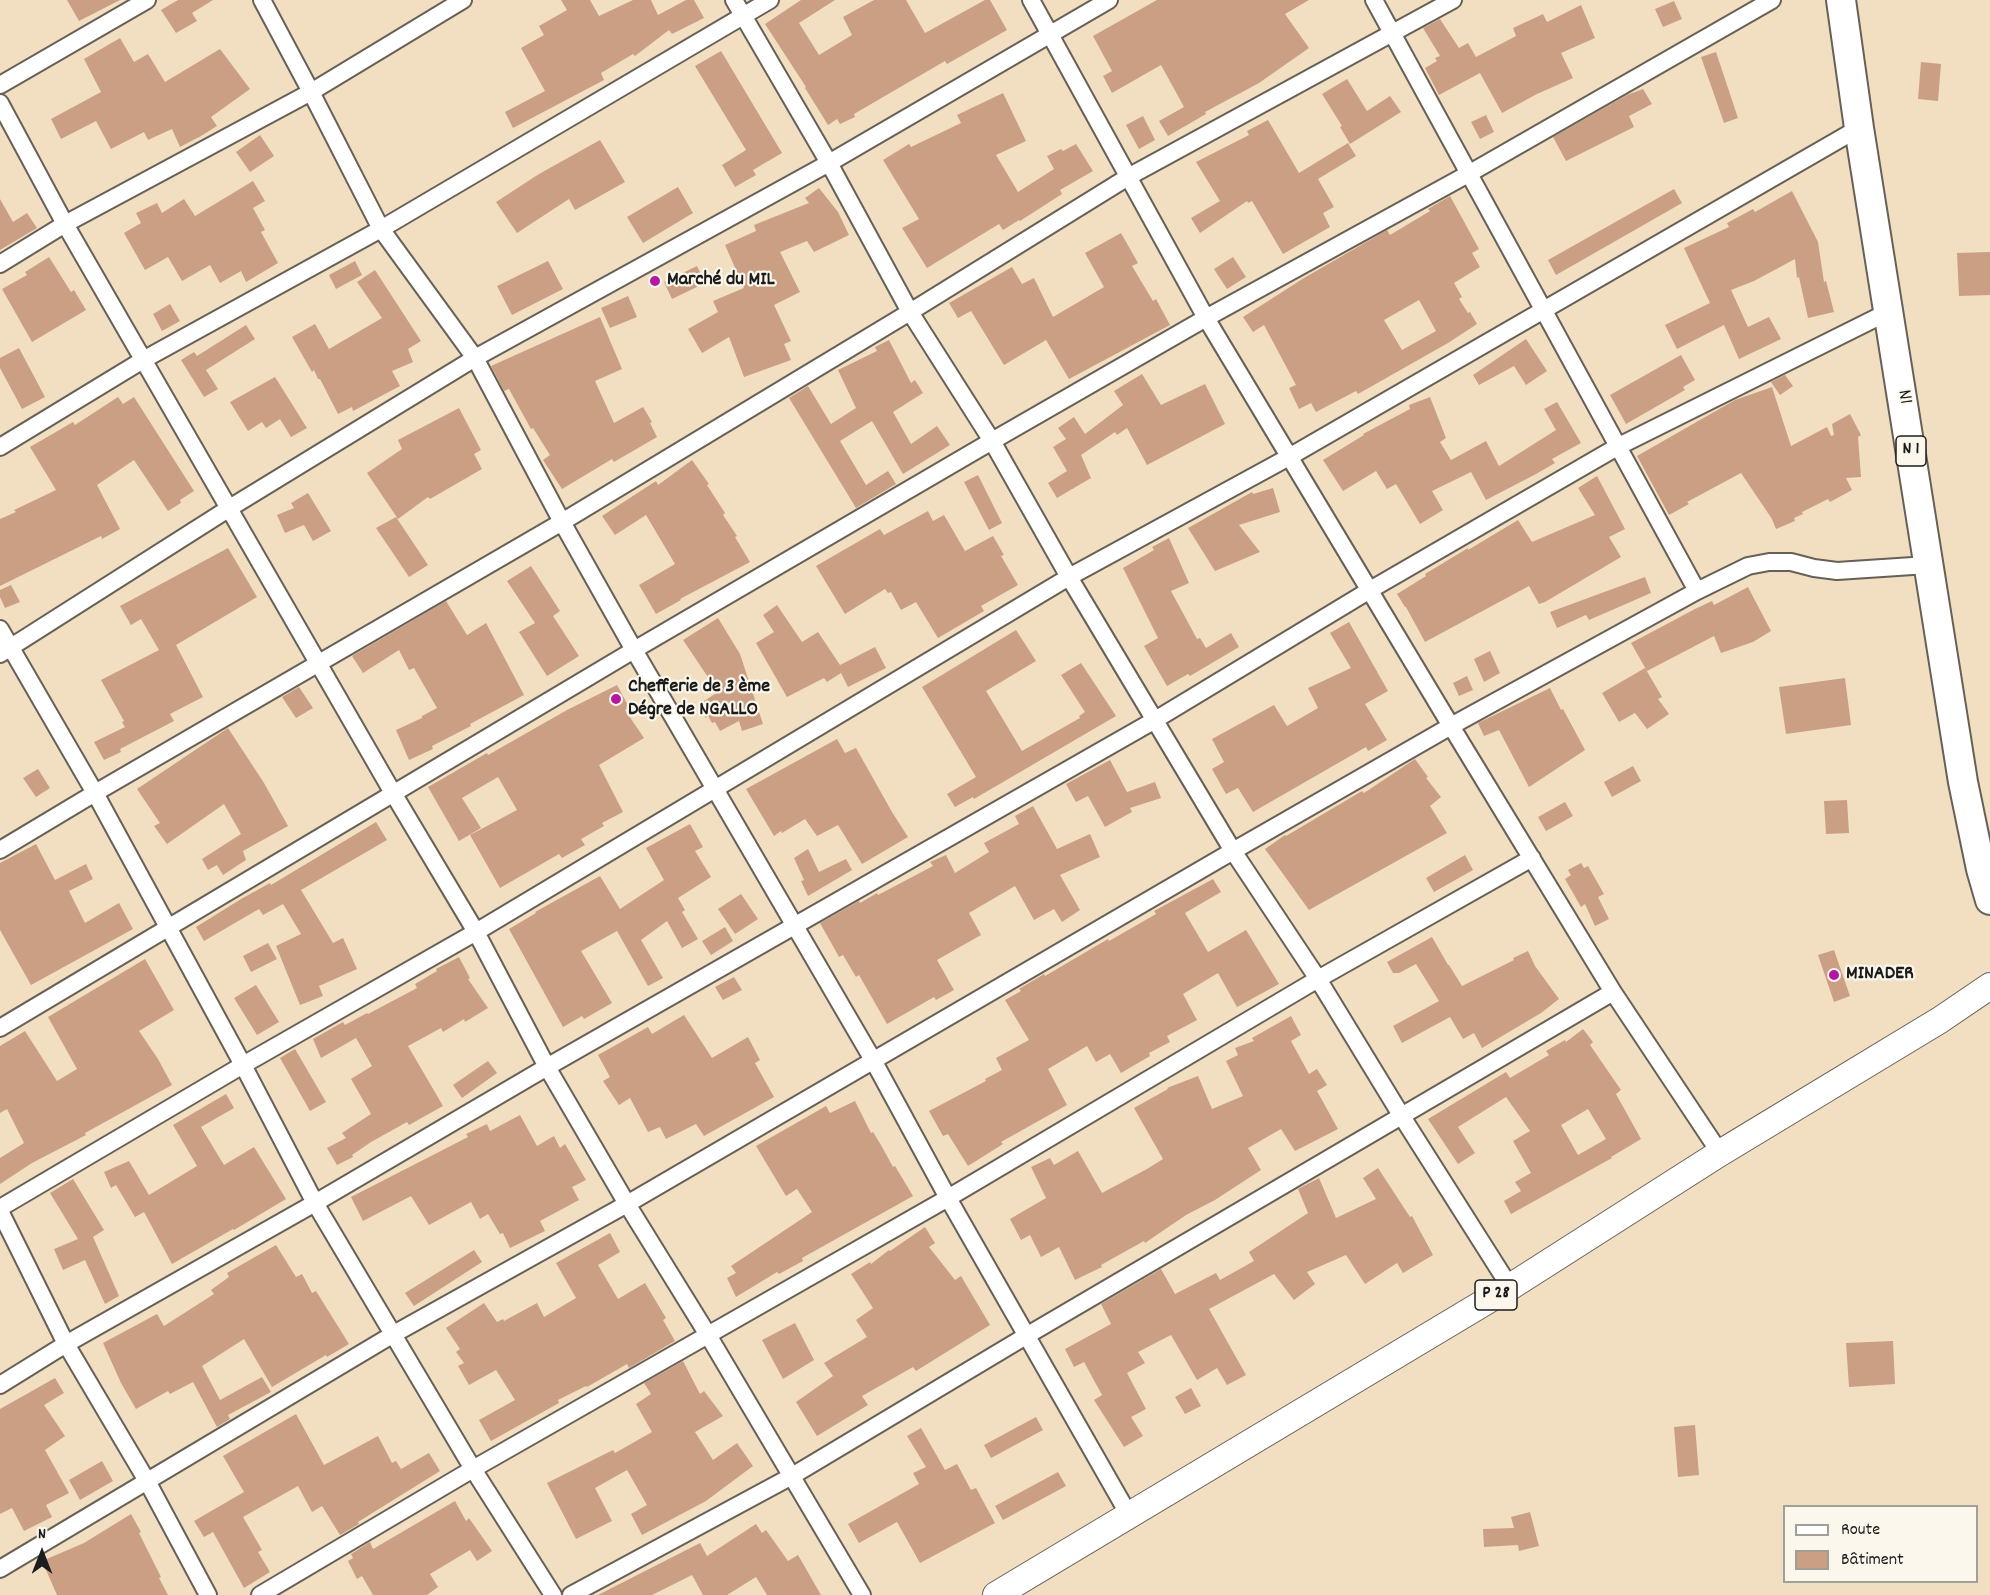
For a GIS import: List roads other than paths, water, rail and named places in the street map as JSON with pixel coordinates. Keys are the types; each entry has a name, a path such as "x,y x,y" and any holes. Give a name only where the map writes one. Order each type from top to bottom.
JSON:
{"highway":[{"name":"N1","path":"1841,0 1859,128 1890,311 1963,782 1990,900"}],"main road":[{"name":"P 28","path":"996,1595 1510,1287 1720,1153 1940,1020 1990,986"}],"street":[{"path":"0,85 147,0"},
{"path":"262,0 381,229 475,358 562,522 634,650 873,1060 948,1198 1129,1515"},
{"path":"0,264 65,224 311,92 463,0"},
{"path":"734,0 829,163 910,312 992,441 1069,577 1233,851 1318,979 1510,1287"},
{"path":"0,447 143,360 381,229 770,0"},
{"path":"1031,0 1206,318 1289,457 1613,992 1720,1153"},
{"path":"6,651 228,509 475,358 829,163 1109,0"},
{"path":"1374,0 1697,591"},
{"path":"0,850 562,522 910,312 1128,177 1453,0"},
{"path":"0,1028 634,650 992,441 1206,318 1470,173 1772,0"},
{"path":"0,104 65,224 228,509 393,794 476,932 547,1067 862,1595"},
{"path":"208,1595 147,1481 66,1344 0,1210 243,1065 476,932 1069,577 1289,457 1859,128"},
{"path":"0,1385 66,1344 315,1203 547,1067 1155,720 1370,590 1617,447 1890,311"},
{"path":"0,1569 392,1335 627,1204 1450,726 1697,591 1748,566 1769,562 1791,562 1837,571 1928,565"},
{"path":"0,629 6,651 95,793 243,1065 315,1203 473,1469 553,1595"},
{"path":"260,1595 473,1469 948,1198 1318,979 1532,858"},
{"path":"571,1595 792,1476 1613,992"}],"place":[{"name":"Marché du MIL","path":"655,281"},
{"name":"Chefferie de 3 ème Dégre de NGALLO","path":"616,699"},
{"name":"MINADER","path":"1834,975"}]}
